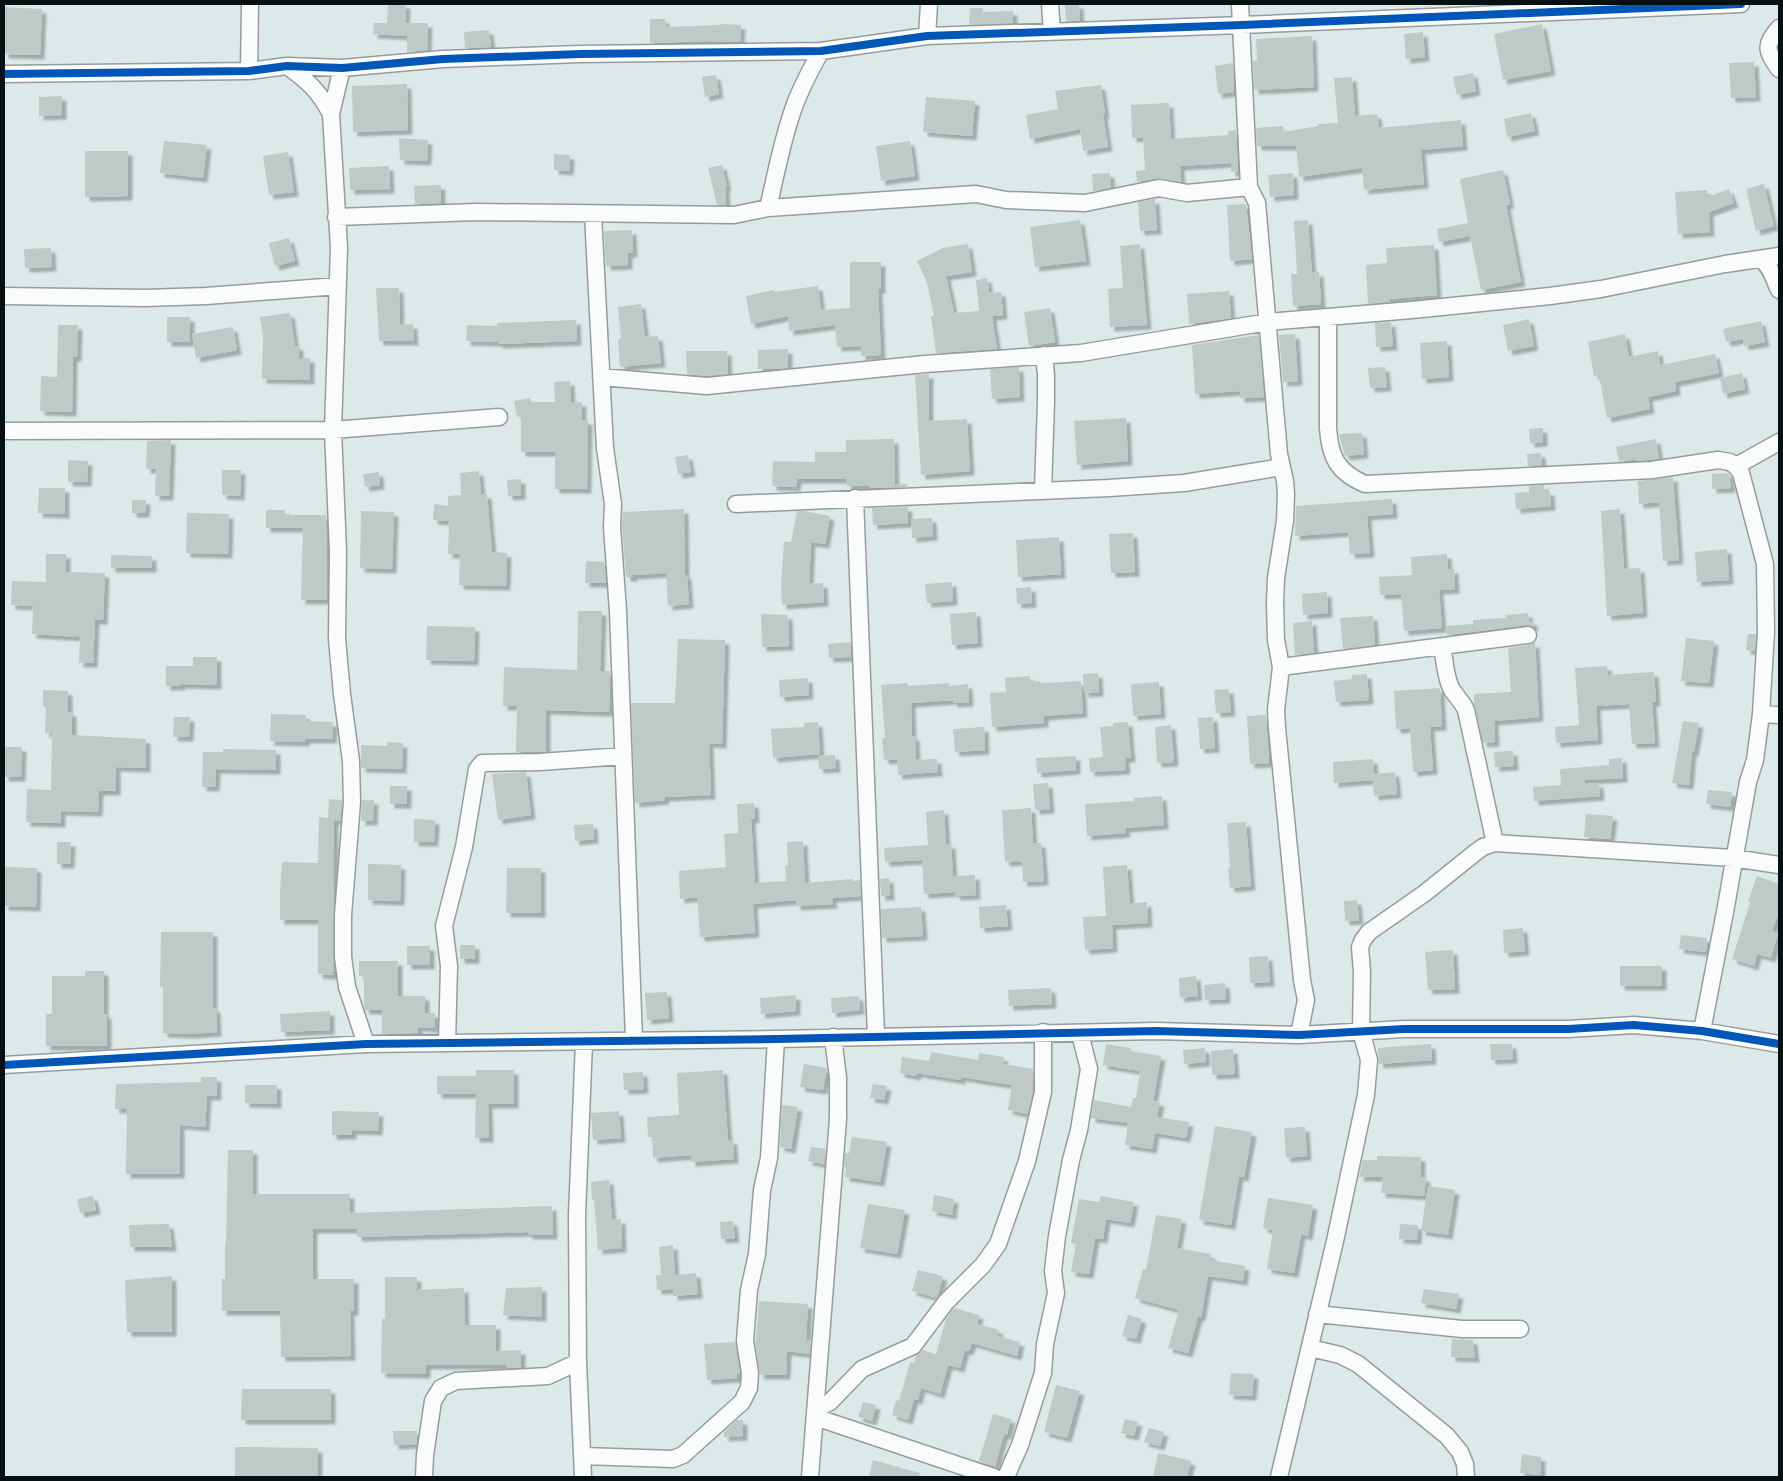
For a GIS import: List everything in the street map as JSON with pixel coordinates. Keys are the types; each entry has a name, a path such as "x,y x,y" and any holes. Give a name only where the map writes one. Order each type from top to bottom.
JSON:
{"street":[{"path":"249,71 250,4"},
{"path":"926,36 930,4"},
{"path":"1050,4 1052,32"},
{"path":"1240,4 1249,187 1257,203 1279,454 1286,494 1276,578 1276,640 1281,667 1276,710 1298,951 1306,1000 1299,1036"},
{"path":"4,74 249,71 287,66 342,68 453,59 580,54 821,51 926,36 1741,4"},
{"path":"1779,28 1768,44 1770,56 1779,69"},
{"path":"768,208 784,135 794,105 821,51"},
{"path":"287,66 311,84 331,114"},
{"path":"342,68 331,114 339,248 333,430 338,552 337,639 351,760 352,802 343,915 343,957 347,986 366,1044"},
{"path":"336,216 476,212 734,215 768,208 976,194 1006,200 1085,203 1159,188 1187,193 1249,187"},
{"path":"593,214 605,448 614,504 612,527 618,611 634,1040"},
{"path":"601,377 707,386 906,366 1081,353 1268,322 1558,295 1601,289 1725,264 1779,256"},
{"path":"1760,259 1768,266 1779,290"},
{"path":"4,296 163,298 338,286"},
{"path":"1328,317 1328,428 1330,446 1341,469 1352,478 1365,484 1652,470 1718,460 1730,462 1741,473 1772,591 1766,632 1761,714 1755,760 1748,782 1702,1031"},
{"path":"1043,491 1046,401 1044,355"},
{"path":"4,431 333,430 499,417"},
{"path":"1736,466 1779,442"},
{"path":"736,504 1184,483 1282,467"},
{"path":"854,498 876,1036"},
{"path":"1281,667 1528,636"},
{"path":"1442,647 1448,682 1452,690 1462,701 1466,710 1495,843"},
{"path":"1761,714 1779,715"},
{"path":"447,1043 449,966 444,926 464,847 479,765 482,763 540,762 623,756"},
{"path":"1279,1477 1335,1241 1366,1095 1369,1060 1361,1031 1362,972 1360,947 1369,932 1425,893 1483,847 1495,843 1734,858 1779,865"},
{"path":"4,1065 366,1044 776,1039 1043,1032 1080,1034 1156,1031 1299,1036 1404,1029 1568,1030 1634,1025 1702,1031 1779,1044"},
{"path":"816,1411 824,1404 830,1402 862,1369 913,1346 946,1302 983,1265 998,1244 1027,1161 1043,1092 1043,1032"},
{"path":"1006,1477 1020,1445 1043,1374 1045,1344 1056,1293 1053,1272 1057,1236 1071,1160 1079,1130 1089,1069 1080,1034"},
{"path":"810,1477 838,1110 838,1078 833,1037"},
{"path":"583,1456 673,1459 683,1455 742,1402 749,1388 750,1373 745,1341 748,1299 756,1254 762,1190 769,1158 776,1039"},
{"path":"583,1477 578,1362 577,1215 584,1042"},
{"path":"1317,1314 1462,1329 1520,1329"},
{"path":"1310,1348 1340,1355 1358,1364 1447,1436 1460,1452 1465,1464 1466,1477"},
{"path":"424,1477 424,1455 433,1401 441,1388 456,1381 548,1376 578,1362"},
{"path":"816,1411 994,1477"}],"building":[{"path":"388,4 406,4 405,23 428,23 427,50 407,52 407,36 373,34 374,23 387,23"},
{"path":"1065,4 1079,4 1080,21 1066,21"},
{"path":"4,7 42,9 40,55 4,54"},
{"path":"970,8 983,8 983,12 1013,11 1013,23 969,25"},
{"path":"650,19 665,19 666,27 720,24 741,25 740,42 650,43"},
{"path":"1542,24 1551,71 1503,80 1494,34"},
{"path":"489,30 491,47 465,48 464,32"},
{"path":"1423,32 1425,57 1406,59 1404,34"},
{"path":"1312,36 1314,87 1254,90 1253,61 1257,60 1256,39"},
{"path":"1754,62 1756,97 1731,98 1729,63"},
{"path":"1233,63 1234,92 1218,94 1215,66"},
{"path":"1473,73 1476,91 1457,95 1453,77"},
{"path":"716,75 719,94 705,97 702,77"},
{"path":"1352,77 1355,116 1377,114 1379,128 1461,120 1463,146 1421,150 1424,184 1364,190 1362,168 1299,177 1296,146 1257,146 1256,128 1283,126 1283,132 1318,126 1318,124 1338,123 1334,78"},
{"path":"407,84 408,130 353,132 352,86"},
{"path":"1101,85 1108,147 1083,151 1080,129 1030,139 1026,115 1058,109 1055,91"},
{"path":"62,96 62,115 39,116 39,97"},
{"path":"926,97 975,101 972,136 923,132"},
{"path":"1169,103 1171,139 1228,135 1228,131 1236,130 1238,171 1231,172 1231,163 1180,166 1181,182 1157,178 1137,182 1136,171 1145,170 1143,137 1132,138 1131,105"},
{"path":"1531,113 1535,131 1507,137 1504,119"},
{"path":"399,138 428,140 427,161 400,160"},
{"path":"164,141 207,145 203,178 160,173"},
{"path":"910,141 915,176 881,181 876,146"},
{"path":"85,151 128,151 128,196 85,197"},
{"path":"288,152 294,192 269,195 263,156"},
{"path":"554,154 570,155 569,171 554,170"},
{"path":"722,165 727,187 725,187 726,205 717,205 708,168"},
{"path":"389,166 390,189 350,190 349,168"},
{"path":"1503,170 1510,204 1506,205 1521,282 1481,290 1470,236 1439,242 1437,229 1468,223 1460,179"},
{"path":"1110,173 1111,188 1093,191 1092,174"},
{"path":"1293,173 1294,195 1270,197 1268,175"},
{"path":"1764,184 1774,226 1756,231 1746,189"},
{"path":"441,185 441,203 415,204 414,186"},
{"path":"1729,189 1734,203 1709,212 1710,232 1678,234 1675,192 1707,190 1708,197"},
{"path":"1155,199 1157,230 1140,231 1138,202"},
{"path":"1246,204 1252,259 1230,261 1227,205"},
{"path":"1080,220 1086,261 1035,267 1030,227"},
{"path":"1308,220 1312,273 1319,272 1321,304 1293,306 1291,274 1297,274 1294,221"},
{"path":"632,230 633,253 628,253 628,265 606,266 604,231"},
{"path":"289,238 295,261 275,266 269,243"},
{"path":"968,244 972,272 946,276 954,313 979,311 976,280 987,278 989,293 1001,292 1003,315 992,316 997,349 936,353 931,316 934,316 927,283 917,261 943,248"},
{"path":"1140,244 1147,325 1110,327 1108,289 1123,288 1120,246"},
{"path":"1434,245 1437,295 1390,299 1390,302 1368,304 1366,265 1387,263 1386,248"},
{"path":"51,248 52,267 25,268 24,249"},
{"path":"850,262 881,262 881,289 878,289 881,355 861,356 861,346 837,347 835,325 789,331 788,316 751,324 746,296 774,290 774,292 818,286 821,310 850,308"},
{"path":"376,288 399,288 400,325 413,324 414,341 379,341"},
{"path":"1229,291 1231,318 1189,324 1187,294"},
{"path":"641,304 645,337 658,336 661,363 620,367 618,339 621,339 618,307"},
{"path":"1050,308 1055,342 1029,346 1024,312"},
{"path":"290,313 295,346 299,346 299,358 310,358 310,380 262,379 263,336 260,317"},
{"path":"167,317 190,317 190,342 167,342"},
{"path":"1529,319 1534,346 1508,351 1503,325"},
{"path":"576,320 577,341 498,344 498,342 466,341 467,325 497,326 497,323"},
{"path":"1761,321 1765,342 1744,346 1743,339 1726,342 1723,329"},
{"path":"1391,322 1393,346 1376,347 1375,323"},
{"path":"58,325 78,325 77,357 73,357 72,412 40,411 41,376 57,377"},
{"path":"233,327 237,350 196,358 192,334"},
{"path":"1295,334 1298,381 1283,382 1279,335"},
{"path":"1625,334 1629,357 1658,351 1660,365 1715,354 1719,373 1675,382 1676,391 1648,397 1650,409 1607,418 1599,375 1594,376 1588,342"},
{"path":"1259,335 1264,397 1240,398 1240,391 1195,394 1192,345"},
{"path":"1447,341 1449,377 1422,379 1420,343"},
{"path":"788,349 788,368 758,369 758,350"},
{"path":"686,351 727,351 728,374 707,376 687,374"},
{"path":"1019,367 1020,397 992,399 990,369"},
{"path":"1385,367 1387,387 1370,388 1368,368"},
{"path":"1742,373 1745,389 1723,394 1720,378"},
{"path":"929,374 929,421 967,419 970,471 921,475 915,375"},
{"path":"570,381 571,402 582,402 582,420 588,420 587,489 555,489 555,452 521,452 521,416 517,417 514,401 530,398 531,402 555,402 554,382"},
{"path":"1126,418 1128,461 1077,465 1074,421"},
{"path":"1543,428 1543,442 1530,443 1529,429"},
{"path":"1362,433 1364,454 1345,456 1339,434"},
{"path":"894,439 895,485 907,484 907,487 870,488 870,486 847,486 846,479 797,479 796,487 772,486 773,461 815,462 815,452 846,452 846,440"},
{"path":"1656,439 1659,459 1636,461 1636,459 1619,462 1616,447"},
{"path":"171,440 169,496 155,496 156,469 146,469 147,441"},
{"path":"1541,453 1542,465 1528,466 1527,454"},
{"path":"688,455 691,472 678,474 675,457"},
{"path":"68,460 88,461 87,482 68,482"},
{"path":"222,470 241,470 240,496 222,495"},
{"path":"479,471 481,494 487,494 492,552 507,553 506,586 459,585 460,554 448,554 449,521 433,520 434,504 448,506 448,496 461,495 460,473"},
{"path":"379,472 380,485 365,487 363,474"},
{"path":"1729,473 1731,488 1712,489 1712,474"},
{"path":"1673,477 1679,560 1663,561 1659,502 1639,504 1638,481"},
{"path":"521,479 521,495 508,496 507,480"},
{"path":"1544,485 1544,491 1550,491 1551,506 1516,509 1515,493 1529,492 1529,486"},
{"path":"39,488 65,488 65,514 38,513"},
{"path":"1392,499 1393,514 1367,516 1370,553 1350,554 1348,532 1295,536 1296,506"},
{"path":"132,500 146,500 145,513 132,513"},
{"path":"908,507 908,523 873,525 872,508"},
{"path":"684,509 685,575 687,575 689,604 668,606 666,573 626,577 622,527 623,512"},
{"path":"1620,509 1624,569 1640,568 1643,613 1607,616 1601,511"},
{"path":"266,510 285,510 285,515 326,515 327,600 301,600 303,528 266,528"},
{"path":"361,511 394,512 392,569 360,568"},
{"path":"797,511 830,516 825,544 811,542 809,584 823,583 824,602 782,605 781,586 784,542 791,542"},
{"path":"187,513 229,514 228,554 186,553"},
{"path":"932,518 933,536 912,538 911,519"},
{"path":"1133,533 1135,572 1111,573 1109,534"},
{"path":"1059,537 1061,574 1018,577 1016,540"},
{"path":"1727,549 1729,580 1697,582 1695,552"},
{"path":"46,554 66,554 66,572 105,573 103,620 95,620 93,663 79,663 80,637 32,634 33,606 11,605 12,581 46,582"},
{"path":"1447,554 1448,569 1454,569 1455,589 1439,590 1442,628 1404,631 1401,594 1380,595 1379,577 1412,575 1411,557"},
{"path":"111,555 152,556 152,568 111,568"},
{"path":"586,561 604,562 606,583 585,583"},
{"path":"952,582 953,601 927,603 925,584"},
{"path":"1031,587 1032,603 1017,604 1016,588"},
{"path":"1327,592 1328,613 1303,615 1302,594"},
{"path":"578,611 602,611 600,671 610,671 609,712 546,710 546,752 516,752 517,706 503,706 504,667 577,670"},
{"path":"976,612 978,643 952,645 950,614"},
{"path":"1528,613 1529,621 1533,621 1534,627 1527,625 1447,635 1446,626 1473,624 1473,620 1506,618 1506,615"},
{"path":"761,614 788,615 789,646 762,647"},
{"path":"1373,616 1375,645 1343,649 1340,618"},
{"path":"1312,621 1314,653 1295,655 1293,623"},
{"path":"427,626 475,627 474,661 426,660"},
{"path":"1748,634 1756,634 1755,651 1746,650"},
{"path":"1686,638 1714,641 1709,683 1681,681"},
{"path":"678,639 725,640 722,744 709,743 711,795 664,797 665,800 635,803 631,703 675,703"},
{"path":"851,642 851,657 829,658 828,644"},
{"path":"1535,642 1539,717 1494,721 1495,742 1483,743 1474,704 1474,694 1511,692 1508,648 1529,645"},
{"path":"193,657 217,657 217,685 181,684 180,686 166,686 166,666 193,666"},
{"path":"1607,666 1608,675 1654,672 1656,702 1652,702 1655,743 1632,744 1629,704 1596,706 1598,740 1556,743 1555,727 1579,725 1575,668"},
{"path":"1098,673 1099,692 1084,693 1083,674"},
{"path":"1367,674 1369,700 1336,702 1334,681 1352,679 1352,675"},
{"path":"1030,676 1030,682 1081,681 1083,713 1044,716 1044,723 992,727 990,693 1006,692 1005,678"},
{"path":"808,678 809,695 780,697 779,680"},
{"path":"1159,682 1161,714 1133,716 1131,684"},
{"path":"907,683 908,686 949,683 949,686 968,684 969,702 953,703 953,700 911,703 912,736 915,736 916,760 937,759 938,772 898,775 897,759 884,760 882,738 885,738 881,685"},
{"path":"1440,688 1442,726 1430,727 1433,770 1413,772 1410,728 1396,729 1394,691"},
{"path":"1229,689 1231,712 1216,713 1214,690"},
{"path":"43,690 68,691 68,712 72,712 72,735 146,739 146,768 116,767 116,791 99,791 98,812 61,811 61,823 26,822 27,789 51,790 52,733 45,733 46,707 43,707"},
{"path":"271,714 306,715 306,721 333,722 332,739 305,739 305,742 270,741"},
{"path":"1266,715 1269,763 1250,764 1247,716"},
{"path":"174,717 190,717 189,737 173,737"},
{"path":"1213,717 1215,748 1200,749 1198,718"},
{"path":"1683,721 1699,723 1694,752 1692,752 1689,785 1672,783"},
{"path":"818,722 820,754 773,758 771,729 804,727 804,723"},
{"path":"1128,722 1131,758 1125,758 1126,770 1090,772 1089,758 1103,757 1100,727 1113,726 1113,723"},
{"path":"1171,725 1174,762 1157,763 1155,727"},
{"path":"984,727 985,750 955,752 953,729"},
{"path":"387,742 403,743 402,769 361,768 361,745 387,746"},
{"path":"4,747 22,747 21,777 4,777"},
{"path":"223,749 276,750 276,770 216,769 215,787 202,787 203,752 223,752"},
{"path":"1513,751 1514,766 1495,767 1494,752"},
{"path":"835,755 836,768 819,769 818,756"},
{"path":"1076,756 1076,770 1037,773 1036,758"},
{"path":"1622,758 1623,778 1585,780 1585,784 1599,783 1600,796 1534,801 1533,787 1561,785 1560,769 1609,765 1609,759"},
{"path":"1373,759 1374,774 1395,772 1397,794 1374,796 1373,780 1334,783 1333,762"},
{"path":"526,772 531,815 498,820 492,774"},
{"path":"1048,783 1050,809 1035,810 1033,784"},
{"path":"390,786 407,786 407,804 390,804"},
{"path":"1708,790 1732,792 1730,807 1706,804"},
{"path":"1162,796 1164,825 1125,828 1126,833 1087,836 1085,804 1134,801 1134,798"},
{"path":"329,799 342,800 340,821 334,820 333,975 318,974 318,920 280,920 282,862 318,863 319,817 328,818"},
{"path":"362,800 374,800 373,821 361,821"},
{"path":"754,803 755,819 751,819 755,883 786,881 785,866 788,865 787,842 803,841 805,883 860,880 861,896 832,898 833,904 796,906 796,900 753,904 755,933 700,937 697,897 680,899 679,871 726,867 724,834 738,833 737,804"},
{"path":"1031,808 1033,843 1041,843 1044,881 1023,882 1022,861 1005,862 1002,810"},
{"path":"944,810 946,844 951,844 953,876 975,875 976,895 956,896 955,892 924,894 922,860 885,862 884,848 928,845 926,812"},
{"path":"1586,814 1613,816 1610,839 1584,837"},
{"path":"414,819 435,820 434,842 414,842"},
{"path":"1246,822 1251,886 1230,888 1227,823"},
{"path":"593,824 594,839 575,841 574,825"},
{"path":"57,842 71,842 70,864 57,864"},
{"path":"368,864 401,865 400,901 368,900"},
{"path":"1127,865 1130,904 1147,902 1148,923 1112,925 1113,948 1085,950 1083,917 1106,916 1103,867"},
{"path":"4,867 37,868 36,907 4,906"},
{"path":"507,868 541,868 541,913 506,913"},
{"path":"1757,876 1779,884 1779,912 1772,931 1778,933 1771,958 1757,954 1754,966 1732,959"},
{"path":"889,878 890,896 881,896 880,879"},
{"path":"1357,900 1359,920 1345,921 1344,901"},
{"path":"1006,905 1008,926 980,928 979,907"},
{"path":"921,907 923,936 882,938 881,909"},
{"path":"1523,928 1525,951 1504,953 1503,930"},
{"path":"161,932 213,932 213,1008 216,1008 217,1032 163,1033 163,987 160,987"},
{"path":"1681,935 1707,938 1706,952 1679,949"},
{"path":"460,945 475,945 475,959 460,959"},
{"path":"407,946 430,946 430,965 407,965"},
{"path":"1453,950 1455,989 1428,990 1425,952"},
{"path":"1268,956 1270,982 1250,983 1249,957"},
{"path":"359,961 398,961 398,996 425,996 425,1013 435,1013 434,1028 418,1027 418,1033 382,1034 382,1010 365,1010 364,976 359,976"},
{"path":"1620,966 1662,966 1662,986 1620,986"},
{"path":"85,971 104,971 104,1014 107,1014 107,1046 46,1046 46,1014 52,1014 52,976 85,976"},
{"path":"1196,976 1198,996 1180,998 1179,978"},
{"path":"1225,983 1226,999 1205,1000 1204,985"},
{"path":"1051,988 1052,1004 1009,1006 1008,990"},
{"path":"667,992 669,1018 647,1020 645,993"},
{"path":"796,995 796,1011 761,1014 760,998"},
{"path":"859,996 860,1010 832,1013 831,998"},
{"path":"330,1011 330,1030 281,1032 280,1014"},
{"path":"1106,1044 1131,1048 1130,1051 1161,1056 1153,1101 1160,1102 1157,1117 1189,1122 1186,1138 1155,1133 1152,1149 1125,1145 1128,1123 1091,1118 1094,1100 1131,1107 1133,1098 1136,1098 1140,1071 1103,1065"},
{"path":"1431,1044 1432,1060 1379,1064 1378,1048"},
{"path":"1490,1044 1512,1044 1513,1059 1491,1060"},
{"path":"1205,1048 1206,1062 1184,1064 1183,1050"},
{"path":"1233,1049 1235,1074 1212,1075 1211,1051"},
{"path":"931,1052 978,1060 979,1053 1004,1057 1003,1064 1033,1069 1033,1091 1028,1114 1008,1110 1012,1085 961,1077 961,1080 917,1073 916,1076 900,1073 902,1057 929,1061"},
{"path":"804,1064 827,1068 823,1090 800,1087"},
{"path":"476,1070 514,1070 514,1104 488,1104 489,1138 475,1138 476,1094 437,1094 437,1076 476,1076"},
{"path":"723,1070 728,1140 733,1140 734,1159 691,1162 691,1155 653,1158 652,1137 648,1137 647,1117 679,1115 677,1073"},
{"path":"643,1072 644,1089 624,1090 623,1073"},
{"path":"201,1077 217,1077 217,1096 207,1096 205,1127 180,1125 180,1174 126,1174 127,1109 115,1109 116,1084 201,1082"},
{"path":"873,1084 887,1086 884,1100 870,1098"},
{"path":"245,1085 277,1085 277,1104 245,1103"},
{"path":"782,1105 798,1107 791,1149 780,1147"},
{"path":"332,1111 379,1112 378,1131 352,1130 352,1135 332,1135"},
{"path":"619,1111 621,1138 593,1140 591,1113"},
{"path":"1215,1126 1252,1132 1244,1177 1239,1176 1231,1225 1199,1220"},
{"path":"1305,1127 1307,1156 1286,1158 1284,1128"},
{"path":"852,1137 887,1142 880,1182 845,1177 845,1153 849,1153"},
{"path":"811,1147 826,1149 824,1164 808,1161"},
{"path":"228,1150 253,1150 253,1194 350,1194 350,1213 552,1206 553,1235 528,1235 528,1232 357,1237 357,1229 313,1229 313,1279 354,1279 354,1311 350,1311 351,1356 281,1357 280,1311 222,1311 222,1279 225,1279"},
{"path":"1377,1156 1421,1157 1421,1177 1426,1178 1424,1196 1381,1193 1383,1177 1359,1177 1363,1160 1377,1160"},
{"path":"609,1180 612,1220 621,1219 622,1248 598,1250 591,1182"},
{"path":"1428,1186 1455,1190 1448,1235 1421,1231"},
{"path":"934,1195 954,1199 952,1215 932,1211"},
{"path":"93,1196 96,1210 80,1213 77,1199"},
{"path":"1101,1196 1134,1202 1130,1223 1106,1219 1103,1239 1095,1238 1089,1274 1071,1272 1076,1244 1071,1243 1079,1199 1099,1202"},
{"path":"1268,1198 1313,1205 1308,1236 1301,1234 1294,1273 1267,1269 1273,1230 1263,1228"},
{"path":"868,1204 905,1210 897,1254 860,1248"},
{"path":"1156,1215 1182,1219 1177,1248 1211,1254 1210,1260 1245,1266 1243,1281 1208,1276 1201,1317 1198,1317 1188,1353 1168,1348 1179,1310 1135,1298 1143,1269 1146,1270"},
{"path":"733,1221 735,1238 721,1239 720,1222"},
{"path":"169,1224 172,1247 130,1247 129,1225"},
{"path":"1400,1224 1418,1225 1417,1240 1399,1239"},
{"path":"673,1245 675,1275 696,1273 698,1294 673,1296 673,1289 657,1290 656,1275 661,1275 659,1247"},
{"path":"918,1270 943,1276 937,1298 912,1291"},
{"path":"172,1276 172,1332 127,1332 125,1280"},
{"path":"385,1277 417,1277 417,1290 464,1288 465,1325 496,1325 496,1351 521,1350 521,1367 506,1368 506,1365 426,1365 426,1374 381,1373 382,1318 385,1319"},
{"path":"542,1287 542,1317 503,1315 506,1288"},
{"path":"1424,1289 1459,1294 1456,1309 1421,1303"},
{"path":"759,1301 808,1304 806,1340 811,1340 810,1354 787,1351 786,1375 760,1375 755,1341"},
{"path":"954,1308 979,1315 977,1324 999,1330 997,1336 1020,1342 1017,1356 972,1343 969,1351 965,1350 960,1368 948,1365 940,1394 921,1388 918,1400 914,1399 908,1420 892,1415 896,1400 899,1401 910,1362 914,1363 916,1356 923,1350 936,1354 946,1319"},
{"path":"1128,1315 1142,1319 1136,1339 1122,1336"},
{"path":"1452,1339 1473,1340 1475,1358 1451,1357"},
{"path":"735,1342 740,1373 737,1374 737,1378 707,1380 704,1344"},
{"path":"1231,1373 1254,1374 1252,1396 1229,1395"},
{"path":"1056,1385 1080,1391 1067,1438 1044,1432"},
{"path":"242,1389 331,1389 331,1420 241,1420"},
{"path":"863,1402 876,1405 872,1421 858,1417"},
{"path":"993,1414 1011,1419 1007,1435 1004,1434 995,1467 979,1461"},
{"path":"1125,1419 1138,1422 1134,1436 1121,1433"},
{"path":"737,1420 743,1420 743,1436 724,1437 724,1432"},
{"path":"1149,1428 1164,1432 1160,1446 1144,1442"},
{"path":"393,1431 417,1431 417,1444 394,1445"},
{"path":"235,1447 318,1448 318,1477 235,1477"},
{"path":"1158,1453 1191,1461 1187,1477 1153,1477"},
{"path":"1522,1454 1541,1457 1541,1475 1520,1473"},
{"path":"873,1460 920,1473 919,1477 869,1477"}],"cycle path":[{"path":"4,74 249,71 287,66 342,68 443,59 580,54 821,51 927,36 1741,4"},
{"path":"4,1065 366,1044 776,1039 1156,1031 1299,1035 1404,1029 1568,1029 1634,1025 1702,1031 1779,1044"}]}
